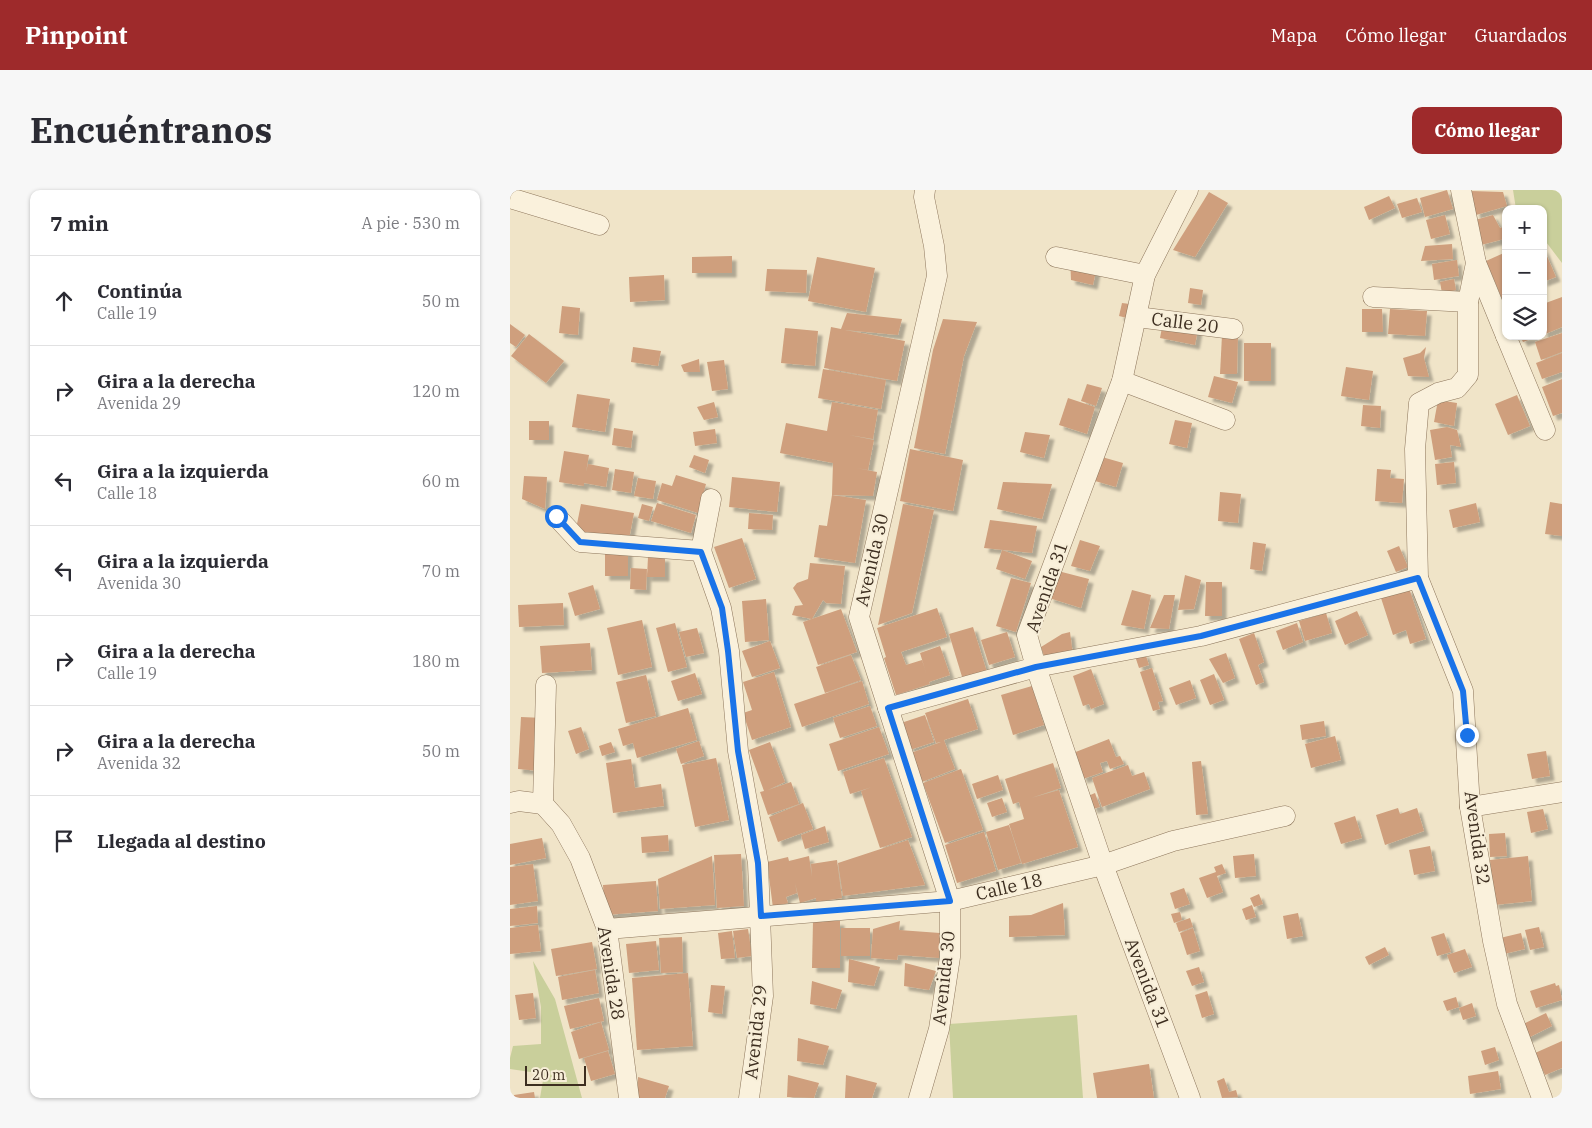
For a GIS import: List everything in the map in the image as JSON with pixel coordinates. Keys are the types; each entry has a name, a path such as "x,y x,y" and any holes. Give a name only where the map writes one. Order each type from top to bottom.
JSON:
{"street":[{"name":"Avenida 30","path":"919,1098 939,1029 950,957 950,901 859,617 937,276 934,246 924,197 925,190"},
{"name":"Avenida 31","path":"1188,190 1145,275 1122,380 1027,636 1103,865 1190,1098"},
{"path":"1461,190 1476,263 1502,326"},
{"path":"510,198 599,225"},
{"path":"1056,258 1145,275"},
{"path":"888,708 1036,667 1201,636 1418,578 1415,450 1419,403 1457,388 1468,375 1468,302 1476,263"},
{"path":"1373,297 1468,302"},
{"name":"Calle 20","path":"1137,317 1233,329"},
{"path":"1508,340 1545,430"},
{"path":"1122,380 1225,420"},
{"path":"556,516 580,542 701,552 711,499"},
{"name":"Avenida 29","path":"701,552 722,608 738,751 758,863 763,996 749,1098"},
{"name":"Avenida 32","path":"1418,578 1463,691 1470,807 1493,941 1507,1004 1542,1098"},
{"path":"510,804 519,801 543,804 546,684"},
{"path":"1470,807 1562,792"},
{"name":"Avenida 28","path":"543,804 561,824 580,858 607,929 629,1098"},
{"name":"Calle 18","path":"607,929 950,901 1103,865 1173,841 1285,816"}],"green space":[{"path":"1513,190 1562,190 1562,263 1547,243 1547,205 1515,205"},
{"path":"533,961 555,999 582,1098 540,1098 544,1074 510,1069 513,1046 541,1044 541,1007"},
{"path":"1077,1015 1083,1098 953,1098 949,1024"}],"building":[{"path":"1447,190 1453,209 1425,217 1420,198"},
{"path":"1471,191 1503,192 1507,205 1476,215"},
{"path":"1209,192 1228,203 1195,257 1173,250"},
{"path":"1389,196 1395,208 1369,220 1364,207"},
{"path":"1417,198 1422,212 1402,218 1397,204"},
{"path":"1445,215 1450,234 1431,239 1426,220"},
{"path":"1493,215 1500,228 1502,227 1502,240 1481,245 1475,220"},
{"path":"1452,244 1453,259 1421,261 1425,246"},
{"path":"1502,254 1502,299 1486,261"},
{"path":"732,256 732,273 692,273 692,257"},
{"path":"1070,256 1098,261 1093,285 1071,280"},
{"path":"1547,256 1556,277 1547,280"},
{"path":"817,257 875,268 866,312 808,301"},
{"path":"1457,260 1459,276 1434,280 1432,264"},
{"path":"767,269 807,270 806,293 765,291"},
{"path":"664,275 665,300 630,302 629,277"},
{"path":"1454,279 1456,290 1442,293 1440,282"},
{"path":"1190,288 1203,290 1201,305 1188,303"},
{"path":"1562,297 1562,327 1547,333 1547,303"},
{"path":"1122,303 1130,304 1127,318 1119,316"},
{"path":"562,306 580,308 578,335 559,333"},
{"path":"1362,309 1382,309 1383,332 1362,332"},
{"path":"1390,309 1427,311 1425,336 1388,334"},
{"path":"847,313 902,319 898,335 845,330 905,341 897,381 824,368 831,327 841,329"},
{"path":"943,319 977,322 964,356 945,454 914,448 933,350"},
{"path":"1163,322 1198,329 1195,345 1160,338"},
{"path":"510,324 525,335 516,347 510,343"},
{"path":"785,328 818,331 815,366 781,363"},
{"path":"1562,333 1562,352 1541,360 1535,342 1547,340 1547,338"},
{"path":"529,334 564,361 546,383 511,356"},
{"path":"1222,335 1238,335 1237,374 1220,374"},
{"path":"1244,343 1271,343 1271,381 1244,381"},
{"path":"633,347 661,351 658,366 631,362"},
{"path":"1426,347 1424,358 1429,377 1408,376 1403,358 1420,353"},
{"path":"1562,353 1562,372 1542,379 1536,363"},
{"path":"699,359 700,372 684,372 681,365"},
{"path":"724,360 728,389 712,391 707,362"},
{"path":"1346,367 1373,371 1369,400 1341,396"},
{"path":"823,369 886,380 881,409 818,398"},
{"path":"1214,376 1238,382 1232,403 1208,397"},
{"path":"1562,379 1562,413 1553,416 1542,387"},
{"path":"1087,384 1102,388 1096,406 1081,401"},
{"path":"577,394 610,399 605,432 572,427"},
{"path":"1517,395 1530,426 1508,435 1495,404"},
{"path":"1068,398 1095,407 1087,434 1059,425"},
{"path":"1438,400 1457,403 1454,426 1434,422"},
{"path":"714,402 718,417 704,420 697,407"},
{"path":"832,402 878,410 873,439 849,435 874,440 868,470 856,468 877,472 873,496 832,495 833,463 780,453 786,423 827,431"},
{"path":"1363,405 1381,406 1380,428 1361,426"},
{"path":"1175,420 1192,423 1187,448 1169,444"},
{"path":"529,421 549,421 549,440 529,440"},
{"path":"1447,427 1457,430 1461,447 1450,445 1452,457 1435,460 1430,430"},
{"path":"614,428 633,431 631,448 612,445"},
{"path":"715,429 717,443 695,446 693,432"},
{"path":"1025,432 1050,435 1044,458 1020,452"},
{"path":"910,449 963,460 953,511 900,501"},
{"path":"564,451 589,455 586,472 588,464 609,468 606,487 584,483 584,486 559,482"},
{"path":"694,455 709,460 705,473 689,467"},
{"path":"1102,457 1123,463 1116,487 1095,481"},
{"path":"1454,462 1456,483 1437,485 1435,464"},
{"path":"615,469 634,472 631,493 612,490"},
{"path":"1377,469 1391,470 1390,478 1404,479 1402,503 1375,501"},
{"path":"676,475 706,484 698,513 657,500 662,483 672,486"},
{"path":"524,476 547,477 545,509 522,499"},
{"path":"732,477 780,482 777,512 729,507"},
{"path":"638,478 656,481 653,499 634,496"},
{"path":"1003,482 1052,484 1042,519 997,509"},
{"path":"1220,492 1241,494 1238,523 1218,521"},
{"path":"832,495 866,500 855,563 814,557 819,525 827,526"},
{"path":"1550,502 1562,504 1562,536 1545,534"},
{"path":"657,503 696,515 691,533 651,521"},
{"path":"1476,503 1480,522 1453,528 1449,510"},
{"path":"581,504 634,513 628,544 575,534"},
{"path":"642,504 653,507 649,521 638,518"},
{"path":"903,504 934,510 912,613 878,625"},
{"path":"749,513 773,515 772,530 748,529"},
{"path":"990,520 1037,526 1032,553 984,548"},
{"path":"742,538 756,579 729,588 714,547"},
{"path":"1080,540 1100,546 1090,571 1071,566"},
{"path":"1253,542 1266,544 1262,571 1250,569"},
{"path":"1399,546 1408,567 1396,572 1387,551"},
{"path":"628,550 628,576 605,576 605,551"},
{"path":"1002,550 1032,561 1025,579 996,569"},
{"path":"648,557 665,557 665,577 647,577"},
{"path":"810,563 845,566 841,604 826,603 823,600 812,619 792,615 795,606 803,605 793,588 797,583 808,579"},
{"path":"631,568 647,569 646,590 630,589"},
{"path":"1058,571 1089,579 1081,608 1049,598"},
{"path":"1185,575 1201,580 1194,609 1178,610"},
{"path":"1011,578 1031,583 1016,632 996,626"},
{"path":"1206,582 1222,582 1222,616 1205,616"},
{"path":"593,585 600,609 575,616 568,593"},
{"path":"1409,588 1426,639 1410,644 1406,630 1393,635 1381,598"},
{"path":"1132,590 1151,595 1144,629 1121,625"},
{"path":"1164,595 1175,595 1169,629 1150,628"},
{"path":"766,599 769,640 745,642 742,601"},
{"path":"563,603 564,625 519,627 518,605"},
{"path":"937,608 947,637 901,652 906,665 922,660 927,676 920,653 940,646 950,675 896,695 877,628"},
{"path":"841,609 857,652 818,665 803,622"},
{"path":"1357,611 1368,635 1345,645 1335,621"},
{"path":"1326,613 1332,633 1305,641 1299,621"},
{"path":"642,620 652,667 618,675 607,628"},
{"path":"675,623 687,667 668,672 656,628"},
{"path":"1297,623 1303,642 1283,650 1276,631"},
{"path":"973,627 987,672 963,680 949,634"},
{"path":"697,628 704,653 686,657 679,632"},
{"path":"1007,632 1015,657 989,665 981,640"},
{"path":"1070,632 1073,655 1045,659 1041,647 1062,634"},
{"path":"1254,633 1264,662 1258,665 1264,682 1256,685 1239,639"},
{"path":"770,641 780,668 752,677 742,651"},
{"path":"590,643 592,670 542,673 540,646"},
{"path":"1145,653 1149,665 1139,668 1135,656"},
{"path":"1226,653 1235,678 1223,683 1209,659"},
{"path":"851,655 861,680 825,693 816,667"},
{"path":"1152,668 1163,701 1158,702 1160,709 1153,711 1140,672"},
{"path":"1091,669 1104,704 1091,709 1089,704 1083,706 1073,676"},
{"path":"774,672 791,727 752,740 743,713 752,710 743,682"},
{"path":"695,673 702,694 678,701 671,681"},
{"path":"1214,674 1224,700 1210,705 1200,680"},
{"path":"646,675 656,716 626,723 616,682"},
{"path":"1190,680 1196,698 1176,705 1169,688"},
{"path":"862,681 869,704 802,727 794,704"},
{"path":"1032,686 1044,725 1013,735 1001,695"},
{"path":"968,699 978,729 944,740 955,769 922,782 911,753 941,742 936,743 925,713"},
{"path":"870,706 877,726 840,738 833,718"},
{"path":"688,708 697,740 637,758 633,743 623,746 618,729"},
{"path":"925,715 934,742 910,750 901,723"},
{"path":"521,717 544,718 541,771 518,769"},
{"path":"1324,721 1326,736 1302,740 1300,725"},
{"path":"581,727 589,749 576,754 568,731"},
{"path":"879,727 889,754 838,771 829,744"},
{"path":"1335,736 1341,760 1311,768 1305,744"},
{"path":"1109,739 1116,757 1120,756 1124,764 1110,769 1107,761 1100,763 1103,772 1083,779 1073,753"},
{"path":"699,741 704,756 681,764 676,749"},
{"path":"611,742 615,752 602,756 599,746"},
{"path":"770,742 785,782 768,790 791,782 799,804 768,815 760,792 764,791 749,750"},
{"path":"1546,751 1550,776 1532,779 1527,754"},
{"path":"716,758 729,820 695,827 682,765"},
{"path":"884,758 912,837 880,848 861,791 872,787 850,794 843,772"},
{"path":"631,759 635,788 661,784 664,806 613,813 606,763"},
{"path":"1201,761 1208,814 1196,815 1192,762"},
{"path":"1053,763 1061,788 1031,798 1059,790 1078,847 1022,864 1009,824 1024,819 1019,802 1013,804 1005,779"},
{"path":"1128,765 1132,776 1144,772 1150,789 1102,807 1092,778"},
{"path":"961,769 983,830 945,843 923,783"},
{"path":"998,775 1003,790 977,799 972,784"},
{"path":"1095,793 1100,807 1093,809 1088,796"},
{"path":"1002,798 1007,812 992,817 987,803"},
{"path":"803,803 813,829 778,842 769,817"},
{"path":"1398,808 1400,814 1417,808 1424,831 1385,845 1376,815"},
{"path":"1543,809 1548,829 1531,833 1527,812"},
{"path":"1355,816 1362,838 1341,844 1334,823"},
{"path":"1009,825 1021,863 998,870 986,832"},
{"path":"825,826 829,842 805,849 801,835"},
{"path":"984,832 996,871 957,883 945,845"},
{"path":"1505,833 1507,856 1490,857 1489,834"},
{"path":"668,835 669,851 642,853 641,837"},
{"path":"542,838 546,858 510,865 510,844"},
{"path":"908,840 925,885 843,896 838,863"},
{"path":"1430,846 1435,871 1414,875 1409,850"},
{"path":"741,854 744,906 717,908 714,855"},
{"path":"1254,854 1256,876 1235,878 1233,856"},
{"path":"712,856 715,905 660,909 658,879"},
{"path":"809,856 812,877 811,864 837,860 842,898 816,902 816,898 800,903 795,883 797,893 786,897 788,903 773,908 767,862 788,857 789,861"},
{"path":"1528,856 1532,901 1494,905 1490,860"},
{"path":"533,864 538,901 510,905 510,867"},
{"path":"1222,864 1226,873 1217,876 1223,892 1207,898 1199,878 1216,872 1214,867"},
{"path":"656,881 658,911 605,915 603,885"},
{"path":"1184,888 1190,904 1175,909 1170,893"},
{"path":"1259,894 1263,904 1254,907 1250,898"},
{"path":"1063,903 1065,935 1009,937 1009,916 1031,915"},
{"path":"1252,905 1256,917 1246,920 1242,909"},
{"path":"537,906 538,923 510,926 510,909"},
{"path":"1180,912 1182,920 1174,923 1171,914"},
{"path":"1298,913 1303,936 1287,939 1283,916"},
{"path":"1190,918 1193,927 1179,932 1176,923"},
{"path":"813,921 840,921 840,968 812,968"},
{"path":"900,921 899,930 940,933 939,958 898,955 897,960 871,958 873,929"},
{"path":"538,925 541,951 510,954 510,928"},
{"path":"1539,927 1544,947 1530,950 1525,930"},
{"path":"841,928 870,928 870,956 841,956"},
{"path":"1193,928 1200,951 1187,955 1180,933"},
{"path":"748,929 752,956 737,958 733,931"},
{"path":"732,931 735,958 721,959 718,933"},
{"path":"1444,933 1451,952 1437,956 1431,937"},
{"path":"1521,933 1525,949 1504,954 1500,938"},
{"path":"682,937 683,972 661,973 659,938"},
{"path":"656,941 659,970 629,973 626,944"},
{"path":"592,942 597,969 556,976 551,949"},
{"path":"1385,947 1389,955 1369,965 1365,957"},
{"path":"1465,949 1472,967 1454,973 1447,955"},
{"path":"849,959 880,967 874,986 848,982"},
{"path":"905,963 936,971 929,990 904,986"},
{"path":"1199,967 1204,982 1192,986 1186,971"},
{"path":"595,970 599,993 562,1000 558,977"},
{"path":"688,973 693,1046 637,1050 632,978"},
{"path":"812,981 842,990 836,1009 810,1004"},
{"path":"1555,983 1556,986 1559,985 1562,1000 1536,1008 1530,991"},
{"path":"711,985 725,986 722,1014 708,1012"},
{"path":"1207,991 1214,1014 1202,1018 1195,995"},
{"path":"533,993 536,1018 519,1020 515,995"},
{"path":"1456,997 1459,1007 1447,1011 1443,1001"},
{"path":"599,998 604,1021 570,1029 564,1006"},
{"path":"1472,1003 1476,1016 1463,1020 1459,1008"},
{"path":"1546,1013 1552,1026 1524,1040 1517,1027"},
{"path":"601,1022 609,1050 579,1059 571,1032"},
{"path":"798,1038 829,1046 823,1065 797,1061"},
{"path":"1562,1041 1562,1068 1545,1075 1535,1053"},
{"path":"1495,1047 1499,1060 1485,1065 1481,1051"},
{"path":"608,1051 615,1074 591,1081 584,1058"},
{"path":"1149,1064 1154,1098 1097,1098 1093,1073"},
{"path":"1498,1071 1501,1089 1470,1094 1468,1076"},
{"path":"788,1075 819,1083 814,1098 787,1097"},
{"path":"846,1075 877,1083 872,1098 845,1098"},
{"path":"638,1077 669,1086 665,1098 637,1098"},
{"path":"1224,1078 1229,1092 1236,1090 1238,1097 1222,1098 1217,1081"},
{"path":"534,1092 535,1098 514,1098 514,1095"}],"route":[{"path":"556,516 580,542 701,552 722,608 738,751 758,863 761,916 950,901 888,708 1036,667 1201,636 1418,578 1463,691 1467,735"}]}
